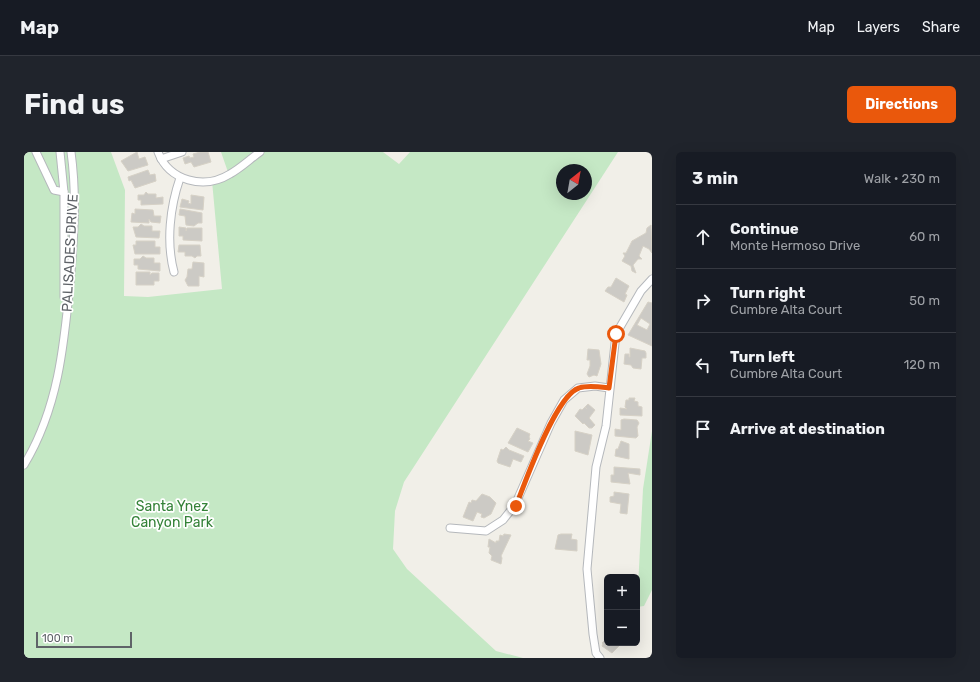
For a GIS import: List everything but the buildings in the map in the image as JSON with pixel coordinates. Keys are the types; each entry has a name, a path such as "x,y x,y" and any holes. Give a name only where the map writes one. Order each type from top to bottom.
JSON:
{"street":[{"path":"36,152 54,190 64,192"},
{"name":"PALISADES DRIVE","path":"60,152 64,192 65,258 63,355"},
{"name":"PALISADES DRIVE","path":"24,465 32,452 46,418 56,388 63,355 74,238 71,152"},
{"path":"182,152 159,156 168,170 180,178 197,182 212,181 229,175 260,152"},
{"path":"174,272 170,257 172,203 180,178"},
{"path":"600,658 596,653 592,634 588,569 596,467 606,426 616,334 641,291 652,279"},
{"path":"450,528 486,531 503,520 516,506 551,423 564,400 578,388 595,386 609,388"}],"green space":[{"name":"Santa Ynez Canyon Park","path":"24,152 111,152 125,190 124,296 148,297 222,289 212,181 229,175 221,152 383,152 399,164 410,152 618,152 592,192 592,164 556,164 556,200 587,200 404,482 395,511 393,549 407,569 496,651 523,658 24,658"},
{"path":"652,431 652,590 644,606 640,607 640,574 639,574 643,489"}],"route":[{"path":"516,506 551,423 564,400 578,388 595,386 609,388 616,334"}]}
